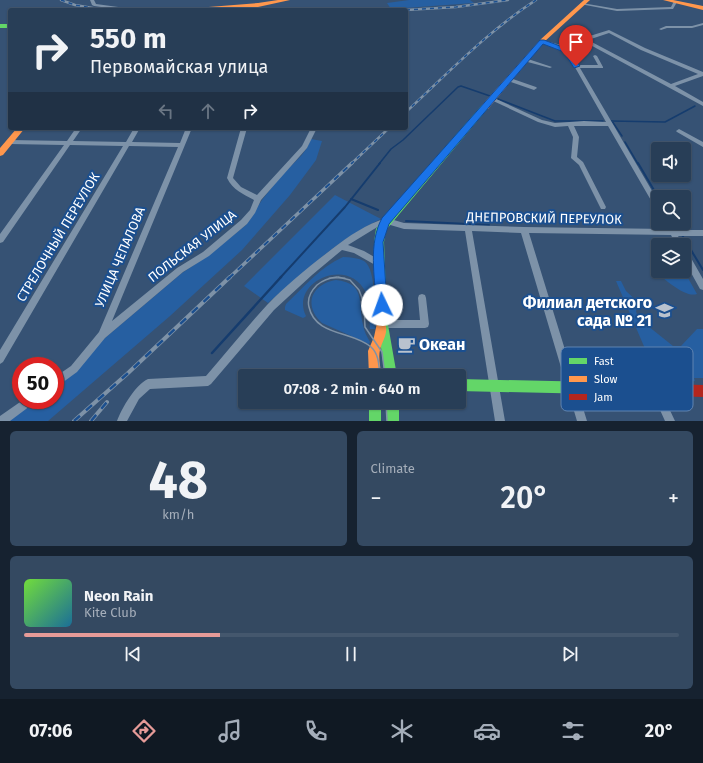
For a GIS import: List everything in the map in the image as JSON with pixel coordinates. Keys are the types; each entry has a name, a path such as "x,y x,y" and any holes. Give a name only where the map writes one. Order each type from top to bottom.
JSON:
{"main road":[{"path":"224,8 252,6 287,0"},
{"path":"671,1 703,8"},
{"path":"391,369 383,321 379,242 382,229 386,221 542,42 584,2"},
{"path":"0,153 19,130"},
{"path":"375,369 374,351 380,336 383,321"},
{"path":"374,351 383,350 389,355"},
{"path":"466,385 561,387"},
{"path":"693,391 703,391"},
{"path":"375,409 375,421"},
{"path":"393,409 393,421"}],"street":[{"path":"92,0 94,5 101,8"},
{"path":"584,2 617,10 672,8 671,1"},
{"path":"661,29 692,27 703,24"},
{"path":"561,47 609,31 643,49 703,74"},
{"path":"585,40 703,104"},
{"path":"542,42 561,47 570,54 651,195"},
{"path":"576,66 602,69 594,56"},
{"path":"526,60 550,67"},
{"path":"670,86 703,74"},
{"path":"510,80 534,88"},
{"path":"492,99 547,123 555,125 584,123 609,124"},
{"path":"571,125 576,137 574,158 581,164 603,207"},
{"path":"0,240 78,130"},
{"name":"СТРЕЛОЧНЫЙ ПЕРЕУЛОК","path":"0,359 136,130"},
{"name":"УЛИЦА ЧЕПАЛОВА","path":"64,377 74,370 102,335 188,130"},
{"path":"243,130 230,178 233,185 238,189 258,199"},
{"name":"ПОЛЬСКАЯ УЛИЦА","path":"102,335 180,270 206,254 244,222 253,211 258,199 299,156 313,130"},
{"path":"679,131 703,145"},
{"path":"10,142 182,145"},
{"path":"122,421 136,396 148,384 208,381 271,307 340,247 366,229 386,221"},
{"name":"ДНЕПРОВСКИЙ ПЕРЕУЛОК","path":"386,221 404,226 703,233"},
{"path":"468,228 500,421"},
{"path":"524,230 561,354"},
{"path":"673,232 676,238"},
{"path":"340,247 361,252 380,264"},
{"path":"691,265 703,286"},
{"path":"383,321 424,324 422,298"},
{"path":"2,421 19,409"},
{"path":"579,411 582,421"},
{"path":"665,411 670,421"}],"shaded area":[{"path":"409,0 470,0 474,3 390,8 387,3"},
{"path":"311,139 322,141 316,160 290,195 242,250 170,316 64,407 64,378 105,338 182,273 209,255 246,225 262,200 280,177 307,148"},
{"path":"335,195 381,219 350,236 336,246 268,303 244,286"},
{"path":"343,257 359,259 364,261 368,266 373,282 375,329 370,329 369,306 366,293 358,282 347,276 335,275 323,278 313,284 306,293 303,304 305,317 303,318 285,310 286,304 313,278 327,266"},
{"path":"663,278 688,278 697,294 692,295 681,291"},
{"path":"336,280 352,285 359,295 363,327 370,342 369,344 322,323 316,316 311,303 312,297 321,286 327,282"},
{"path":"616,281 621,281 626,291 639,303 636,311 638,318 673,346 681,346 697,329 703,329 703,378 694,378 695,381 693,381 693,347 644,347"},
{"path":"24,409 62,409 48,421 7,421"}],"waterway":[{"path":"379,164 391,149 403,140 458,87 461,86 490,96"},
{"path":"498,99 555,121 603,121"},
{"path":"612,121 665,122 695,106"},
{"path":"612,121 622,136"},
{"path":"625,142 638,164"},
{"path":"351,199 380,163"},
{"path":"638,163 654,190"},
{"path":"280,278 351,199"},
{"path":"351,199 378,210"},
{"path":"406,221 489,225"},
{"path":"682,235 703,270"},
{"path":"212,353 281,277"}],"tram line":[{"path":"333,278 337,277"},
{"path":"338,277 342,278"},
{"path":"333,278 342,278"},
{"path":"333,278 317,285 310,295 309,307 313,316 319,323 327,328 355,338 371,347 376,353 379,369"},
{"path":"342,278 350,280 359,290 364,303 365,327 382,352 384,369"},
{"path":"386,409 387,421"}],"railway":[{"path":"61,0 75,5 92,8"},
{"path":"408,10 456,7 508,0"},
{"path":"408,110 501,25 536,0"},
{"path":"351,164 387,130"},
{"path":"229,278 352,163"},
{"path":"74,421 127,374 230,277"},
{"path":"91,421 107,402"}],"traffic: fast":[{"path":"0,26 8,26"},
{"path":"390,369 382,319 379,242 381,229 386,221 485,107"},
{"path":"466,385 561,387"},
{"path":"375,409 375,421"},
{"path":"393,409 393,421"}],"traffic: slow":[{"path":"221,8 258,5 287,0"},
{"path":"485,107 542,41 587,0"},
{"path":"666,0 703,8"},
{"path":"0,153 19,130"},
{"path":"375,369 374,351 380,337 381,327"}],"traffic: jam":[{"path":"693,391 703,391"}],"place":[{"name":"Филиал детского сада № 21","path":"665,311"},
{"name":"Океан","path":"406,344"}],"route":[{"path":"382,305 379,242 382,229 386,221 542,42 561,47 566,50 570,54 576,66"}]}
